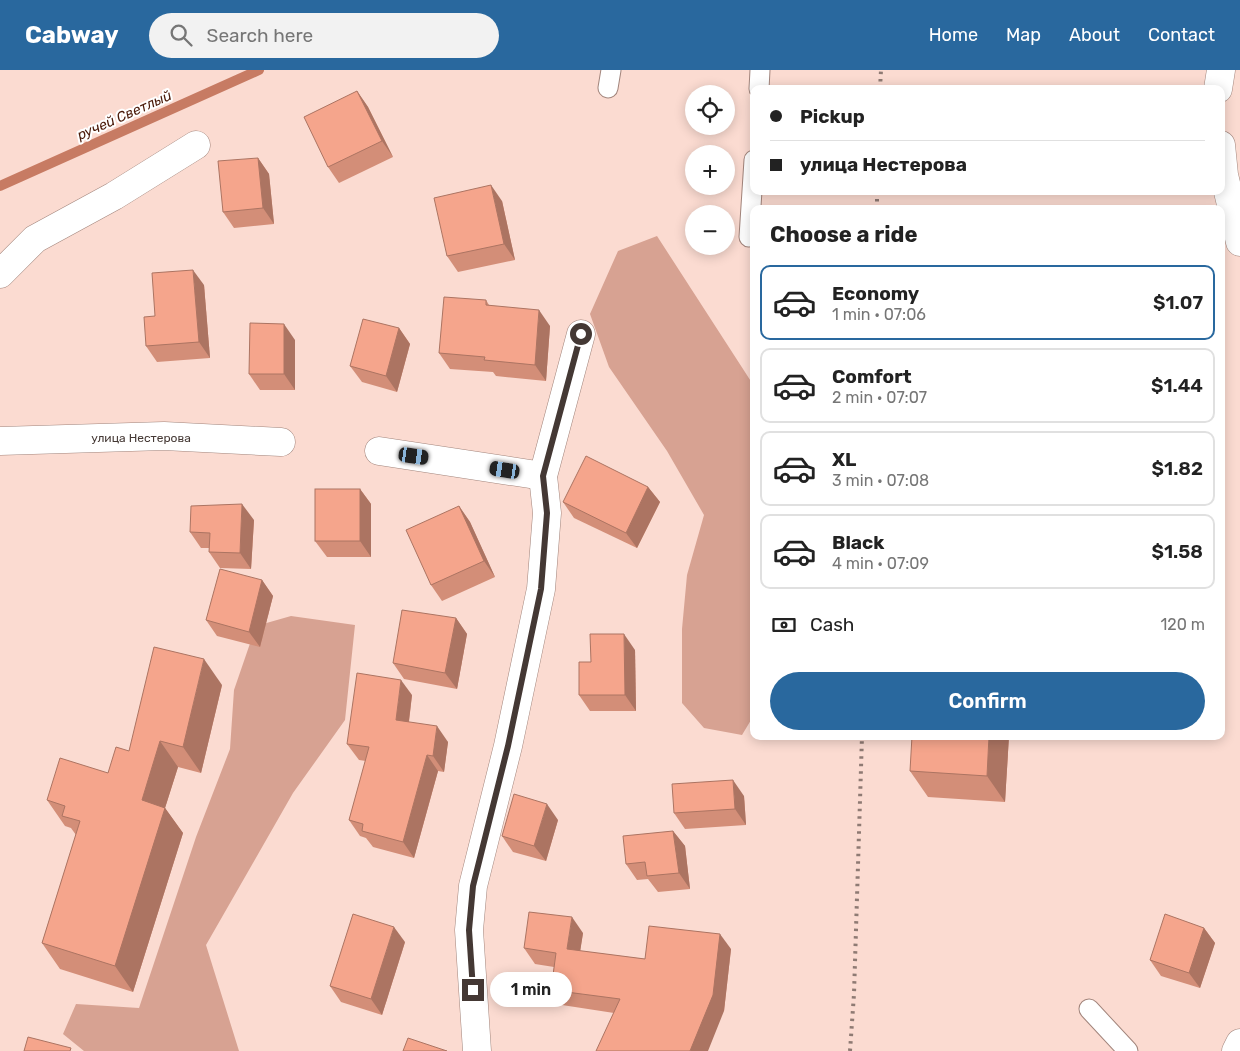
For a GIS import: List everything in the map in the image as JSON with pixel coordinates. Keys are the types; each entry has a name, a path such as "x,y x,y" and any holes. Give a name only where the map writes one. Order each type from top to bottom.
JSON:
{"street":[{"path":"1219,85 1221,70"},
{"path":"0,274 35,239 114,196 196,144"},
{"path":"1225,179 1240,242"},
{"path":"477,1051 469,930 473,886 508,746 541,589 547,513 543,476 581,334"},
{"name":"улица Нестерова","path":"0,441 164,436 281,442"},
{"path":"379,452 543,476"},
{"path":"1236,1051 1240,1044"}],"lane":[{"path":"759,85 760,70"},
{"path":"748,237 750,211"},
{"path":"1089,1009 1128,1051"}],"shaded area":[{"path":"657,236 750,380 750,722 742,735 704,728 682,703 682,629 687,575 704,515 667,451 609,367 590,314 618,251"},
{"path":"291,616 355,625 345,720 293,793 206,945 239,1051 84,1051 63,1034 76,1004 139,1008 196,837 230,749 234,690 256,626"}],"building":[{"path":"357,91 382,141 328,167 304,117"},
{"path":"258,158 263,208 223,212 218,161"},
{"path":"491,185 504,244 447,256 434,198"},
{"path":"193,270 199,342 146,346 144,317 155,316 152,273"},
{"path":"444,297 486,300 486,305 539,310 535,365 484,360 485,357 439,353"},
{"path":"363,319 399,328 386,376 350,366"},
{"path":"250,323 284,324 284,374 249,374"},
{"path":"586,456 648,487 626,533 563,502"},
{"path":"315,489 360,489 360,541 315,541"},
{"path":"242,504 240,553 209,552 210,533 190,532 191,506"},
{"path":"459,506 484,561 431,585 406,530"},
{"path":"220,569 262,580 249,632 206,620"},
{"path":"402,610 456,618 445,673 393,663"},
{"path":"590,634 624,634 625,695 579,695 579,662 591,662"},
{"path":"154,647 204,659 183,747 160,741 142,800 165,808 115,966 42,943 80,821 62,816 65,806 47,800 60,758 108,773 116,747 129,751"},
{"path":"357,673 401,680 396,720 437,726 433,756 427,755 403,842 362,831 363,824 349,820 369,747 347,744"},
{"path":"912,740 989,740 987,776 910,771"},
{"path":"733,780 735,809 674,813 672,784"},
{"path":"514,794 547,804 534,846 502,836"},
{"path":"673,831 679,873 647,876 645,862 626,864 623,836"},
{"path":"529,912 572,917 567,949 645,959 649,926 720,934 713,995 690,1051 596,1051 620,999 551,990 556,953 524,948"},
{"path":"353,914 394,927 371,999 330,986"},
{"path":"1165,914 1204,928 1189,973 1150,960"},
{"path":"28,1037 71,1048 70,1051 24,1051"},
{"path":"408,1038 447,1051 403,1051"}],"waterway":[{"name":"ручей Светлый","path":"0,186 259,70"}],"railway":[{"path":"880,85 881,70"},
{"path":"877,195 877,205"},
{"path":"850,1051 854,994 862,740"}],"route":[{"path":"473,990 469,930 473,886 508,746 541,589 547,513 543,476 581,334"}]}
